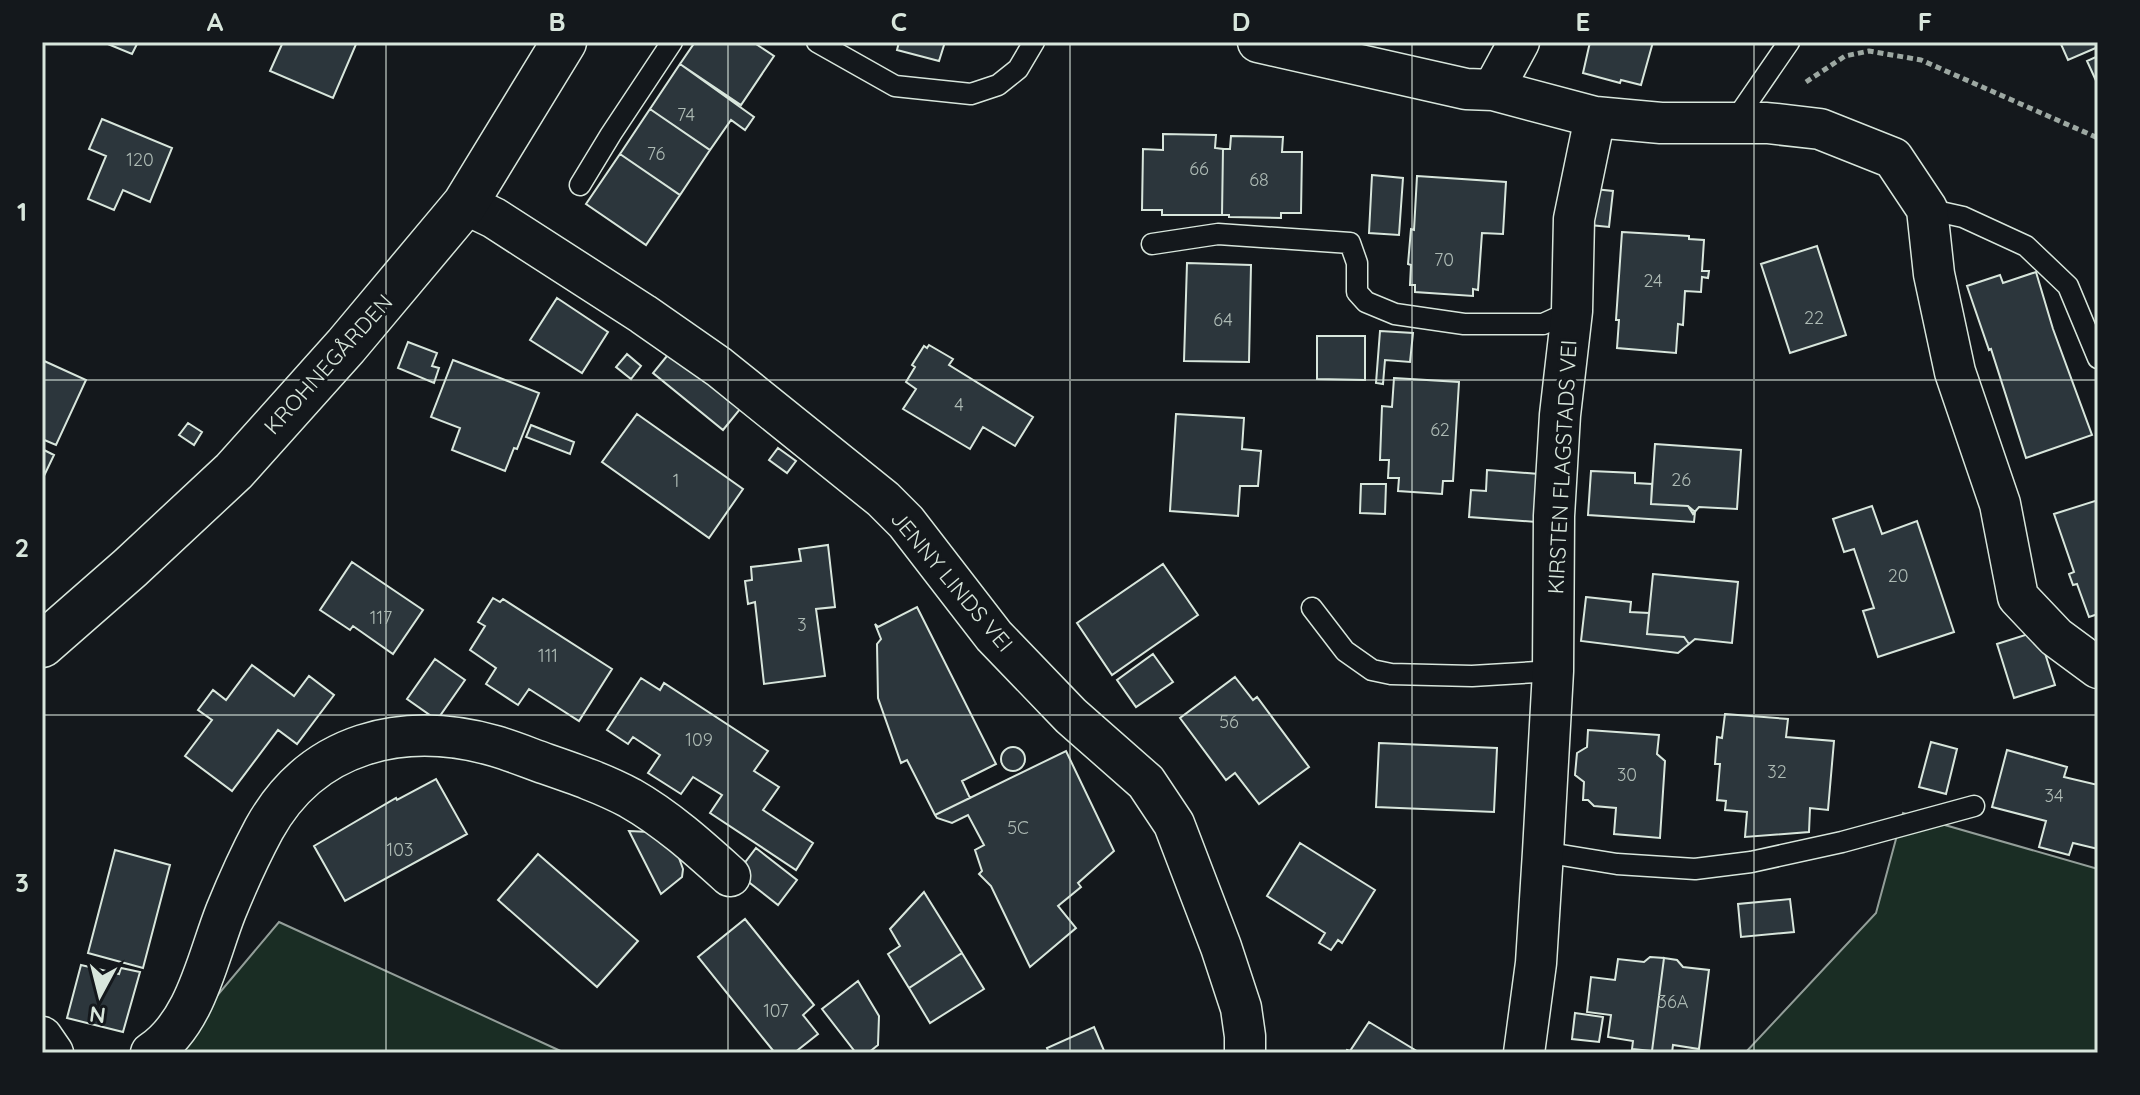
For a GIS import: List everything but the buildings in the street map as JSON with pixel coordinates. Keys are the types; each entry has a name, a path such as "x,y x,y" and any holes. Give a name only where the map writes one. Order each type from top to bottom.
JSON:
{"main road":[{"name":"KROHNEGÅRDEN","path":"42,645 234,471 346,346 465,204 564,42"}],"street":[{"path":"1258,42 1466,89 1493,90 1595,117 1661,123 1751,123 1820,129 1893,158 1927,209 1934,274 1955,372 2000,504 2018,597 2056,637 2098,668"},
{"path":"1493,90 1519,42"},
{"name":"KIRSTEN FLAGSTADS VEI","path":"1524,1053 1536,963 1543,852 1553,671 1554,516 1560,415 1572,311 1574,219 1595,117"},
{"name":"JENNY LINDS VEI","path":"465,204 494,218 544,250 719,367 883,499 906,522 994,636 1071,716 1146,782 1174,824 1221,947 1241,1008 1245,1053"},
{"path":"151,1053 168,1042 187,1013 227,908 265,827 307,774 333,757 370,742 399,735 453,738 494,745 593,780 631,799 688,837 730,876"},
{"path":"42,1037 53,1053"}],"lane":[{"path":"580,185 672,42"},
{"path":"817,42 895,86 971,94 998,85 1018,69 1034,42"},
{"path":"1751,123 1789,42"},
{"path":"1927,209 1963,217 2026,246 2068,286 2098,358"},
{"name":"KIRSTEN FLAGSTADS VEI","path":"1152,244 1218,234 1350,243 1357,263 1357,292 1366,302 1395,314 1464,324 1543,324 1572,311"},
{"path":"1312,608 1345,651 1372,670 1391,674 1472,676 1553,671"},
{"path":"1543,852 1617,864 1695,869 1751,862 1842,842 1974,806"}],"path":[{"path":"1751,123 1845,56 1869,51 1921,60 2098,138"}],"green space":[{"path":"1903,813 2098,869 2098,1053 1745,1053 1876,913"},
{"path":"279,922 565,1053 142,1053 190,1028"}]}
